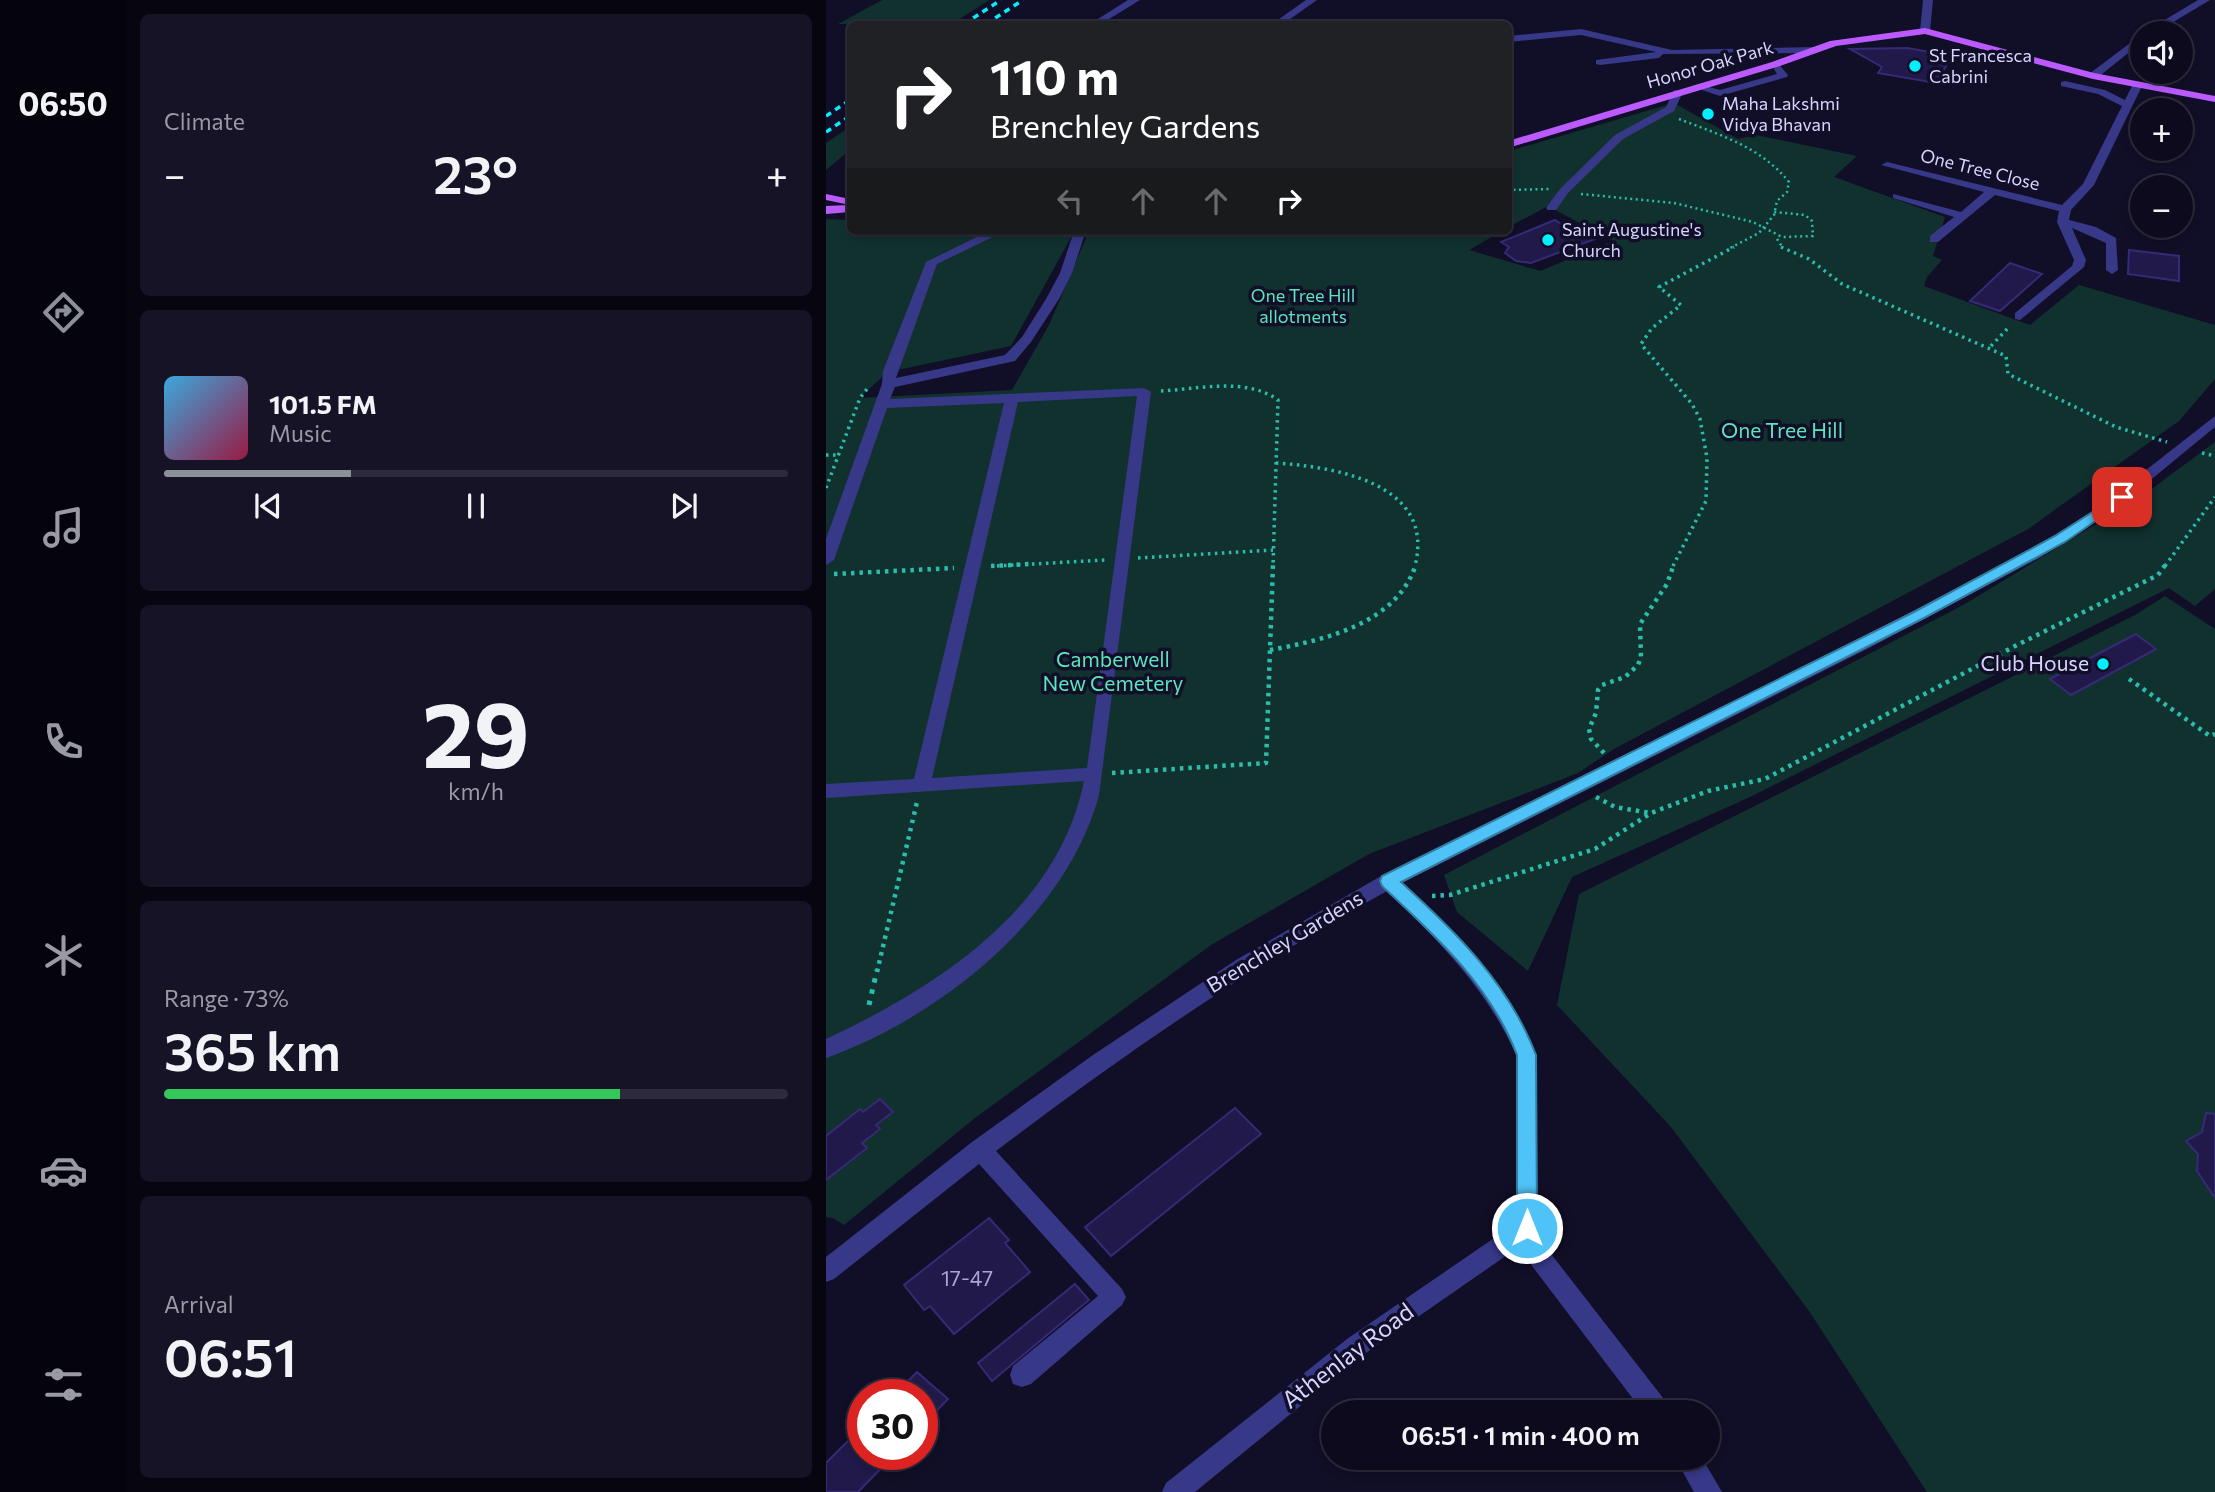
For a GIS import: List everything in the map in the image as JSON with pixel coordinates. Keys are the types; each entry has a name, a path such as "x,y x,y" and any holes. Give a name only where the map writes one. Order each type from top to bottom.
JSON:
{"main road":[{"name":"Honor Oak Park","path":"1776,64 1834,43 1925,31"},
{"path":"1925,31 2093,75 2215,99"},
{"name":"Honor Oak Park","path":"1512,144 1698,87"},
{"path":"826,197 847,201"},
{"path":"826,211 847,209"}],"street":[{"path":"1100,21 1135,0"},
{"path":"1282,21 1312,0"},
{"path":"1925,31 1928,0"},
{"path":"2169,21 2206,0"},
{"path":"1512,39 1581,32 1672,53"},
{"path":"2093,75 2130,46"},
{"path":"1600,62 1672,53 1816,50"},
{"path":"1698,87 1720,93 1783,75 1776,64"},
{"path":"2064,84 2101,92 2127,105"},
{"path":"2020,316 2078,267 2080,260 2063,222 2069,205 2088,185 2138,85"},
{"path":"1552,208 1564,191 1619,137 1670,109 1678,92"},
{"name":"One Tree Close","path":"1887,165 1993,192 2069,205"},
{"path":"1944,171 2069,205"},
{"path":"1934,239 1993,192"},
{"path":"1896,196 1962,216"},
{"path":"2063,222 2092,230 2112,241 2112,270"},
{"path":"826,561 932,262 990,235"},
{"path":"889,378 1010,358 1024,345 1070,263 1073,243 1078,235"},
{"path":"826,1049 862,1033 925,997 972,965 1012,928 1046,888 1070,850 1088,807 1125,558 1144,392 881,404"},
{"path":"921,786 1012,399"},
{"name":"Brenchley Gardens","path":"826,1271 980,1149 1132,1038 1221,979 1388,881 1616,765 1779,687 2060,539 2122,497 2215,420"},
{"path":"826,791 1093,774"},
{"path":"1388,881 1481,974 1518,1034 1526,1055 1527,1228 1539,1258 1649,1400"},
{"path":"980,1149 1114,1297 1021,1375"},
{"name":"Athenlay Road","path":"1175,1492 1355,1347 1527,1228"},
{"path":"1695,1470 1709,1492"}],"path":[{"path":"1616,765 1596,746 1589,729 1597,713 1598,690 1602,684 1625,677 1638,665 1641,657 1640,624 1667,584 1674,564 1684,550 1706,501 1707,458 1700,419 1692,404 1643,350 1642,340 1681,305 1659,287 1762,231 1774,212 1777,201 1787,192 1789,182 1779,169 1757,152 1677,118"},
{"path":"1512,191 1552,189"},
{"path":"1579,194 1674,203 1753,222 1762,231 1787,238 1814,236 1812,221 1805,215 1774,212"},
{"path":"1777,239 1782,248 1809,259 1842,284 2007,356 2008,374 2116,427 2164,441"},
{"path":"1991,347 2020,316"},
{"path":"826,488 860,398 875,379 889,378"},
{"path":"1093,774 1266,763 1278,400 1273,394 1263,390 1228,387 1144,392"},
{"path":"826,455 839,455"},
{"path":"1270,650 1330,637 1381,610 1402,592 1412,575 1419,540 1406,509 1372,483 1328,467 1276,463"},
{"path":"1407,899 1450,895 1595,849 1651,813 1709,791 1765,779 2015,646 2158,575 2215,498"},
{"path":"826,575 1273,550"},
{"path":"2129,679 2210,736 2215,734"},
{"path":"1581,783 1607,805 1628,811 1651,813"},
{"path":"862,1033 921,786"}],"green space":[{"path":"882,0 989,0 957,21 847,21 847,24 838,24"},
{"path":"1674,103 1738,139 1756,135 1857,156 1834,177 1945,217 1933,256 1942,260 1927,277 1924,286 2030,325 2079,285 2215,325 2215,379 2179,421 2028,529 1614,749 1578,773 1369,854 1211,945 975,1118 844,1225 826,1217 826,219 847,220 847,235 1072,235 1011,346 888,372 859,398 1012,390 1049,325 1087,235 1495,235 1469,250 1540,271 1613,241 1548,206 1512,225 1512,150"},
{"path":"847,129 847,152 826,170 826,143"},
{"path":"2215,442 2215,589 2195,606 2169,588 1750,797 1572,877 1528,971 1457,912 1444,875 1965,604 2142,496"},
{"path":"2165,596 2215,629 2215,1492 1927,1492 1809,1311 1671,1127 1557,1005 1579,894 2135,615"}],"building":[{"name":"St Francesca Cabrini","path":"1907,48 1952,56 1936,83 1878,73 1882,67 1850,49"},
{"name":"Saint Augustine's Church","path":"1555,220 1561,224 1567,222 1595,239 1531,263 1516,261 1505,253 1509,247 1501,242"},
{"path":"2129,250 2179,256 2179,281 2128,274"},
{"path":"2010,263 2042,274 2000,311 1970,301"},
{"name":"Club House","path":"2136,634 2156,649 2071,695 2050,679"},
{"path":"880,1099 893,1112 876,1125 880,1129 862,1143 867,1148 826,1180 826,1136 860,1109 863,1112"},
{"path":"1235,1108 1261,1134 1111,1256 1085,1227"},
{"path":"2206,1113 2215,1114 2215,1198 2197,1171 2198,1154 2186,1141 2202,1132"},
{"path":"989,1218 1009,1240 1005,1243 1030,1272 954,1334 930,1306 924,1310 904,1285"},
{"path":"1075,1284 1089,1300 992,1381 978,1363"},
{"path":"917,1372 925,1379 910,1379"},
{"path":"938,1390 948,1399 938,1409"},
{"path":"847,1442 847,1470 879,1470 858,1492 826,1492 826,1463"}],"railway":[{"path":"969,21 1001,0"},
{"path":"991,21 1023,0"},
{"path":"826,116 847,102"},
{"path":"826,132 847,118"}],"place":[{"name":"St Francesca Cabrini","path":"1915,66"},
{"name":"Maha Lakshmi Vidya Bhavan","path":"1708,114"},
{"name":"Saint Augustine's Church","path":"1548,240"},
{"name":"Club House","path":"2103,664"}],"route":[{"path":"1527,1228 1526,1055 1518,1034 1481,974 1436,925 1388,881 1919,615 2060,539 2122,497"}],"park label":[{"name":"One Tree Hill allotments","path":"1303,306"},
{"name":"One Tree Hill","path":"1782,431"},
{"name":"Camberwell New Cemetery","path":"1113,672"}]}
